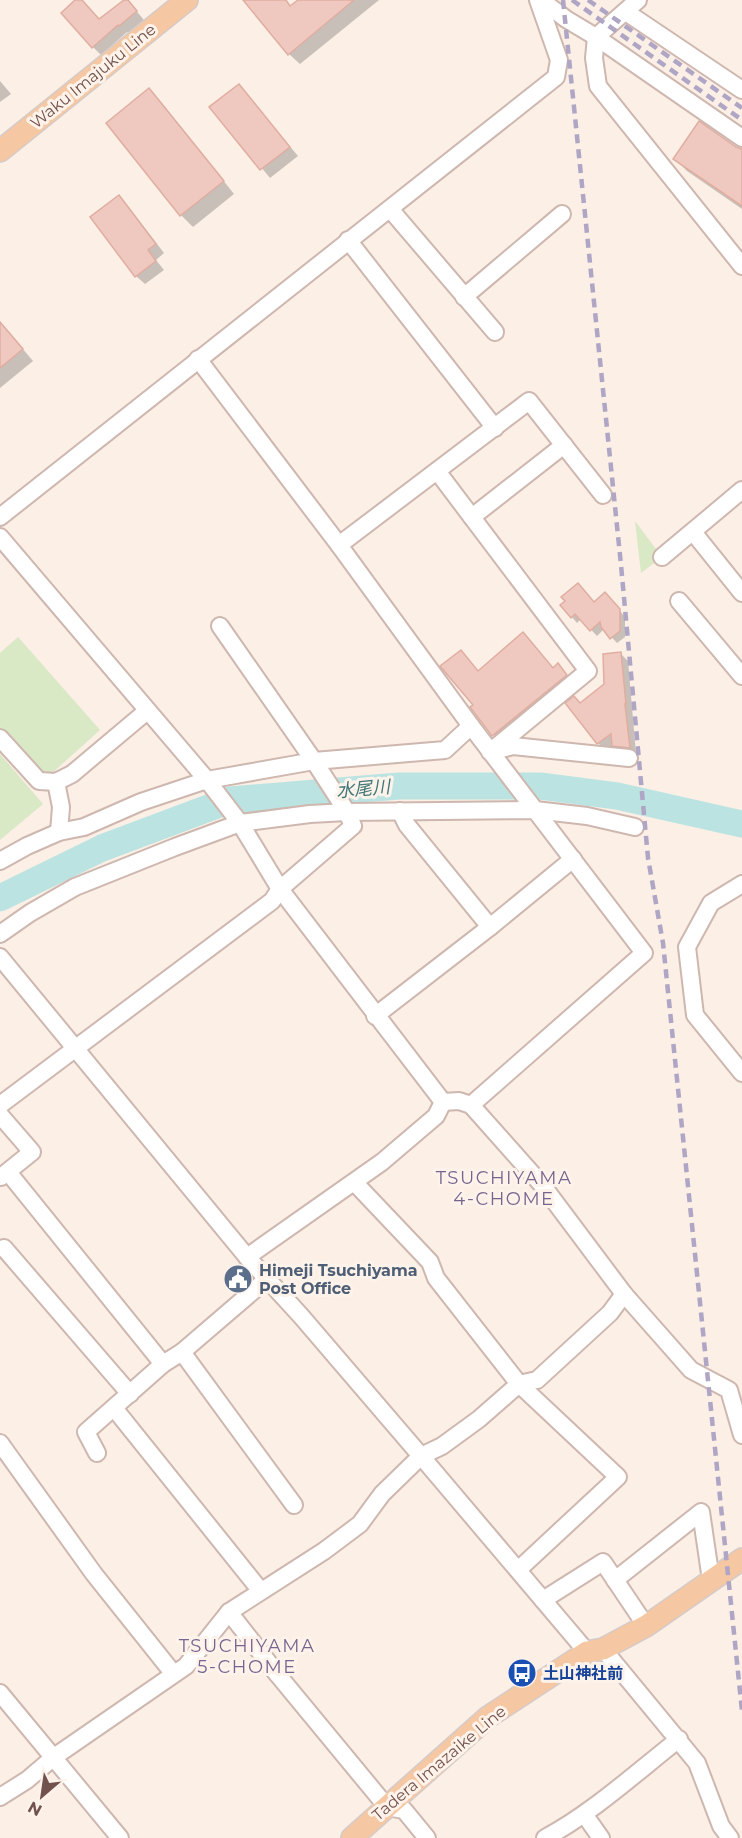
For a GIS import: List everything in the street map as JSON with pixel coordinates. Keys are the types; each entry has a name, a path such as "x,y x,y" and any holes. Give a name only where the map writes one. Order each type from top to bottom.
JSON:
{"main road":[{"name":"Waku Imajuku Line","path":"0,151 187,0"},
{"name":"Tadera Imazaike Line","path":"352,1838 489,1717 595,1651 646,1626 742,1559"}],"street":[{"path":"539,0 742,138"},
{"path":"0,517 556,77 559,60 539,0"},
{"path":"742,90 632,6 596,38 594,58 598,86 742,266"},
{"path":"390,209 495,332"},
{"path":"464,297 562,214"},
{"path":"348,240 495,428"},
{"path":"198,359 339,545 490,752 644,953 471,1105"},
{"path":"339,545 529,401 603,495"},
{"path":"472,517 564,445"},
{"path":"437,471 588,671 490,752"},
{"path":"662,556 742,490"},
{"path":"693,532 742,593"},
{"path":"0,537 207,780 240,824 280,889 443,1102"},
{"path":"679,601 742,676"},
{"path":"0,1105 272,901 280,889 353,826 347,812 314,761 220,626"},
{"path":"0,738 39,781 56,782 72,774 147,711"},
{"path":"0,861 59,832 84,827 141,802 207,780 314,761 445,750 471,726"},
{"path":"490,752 513,746 629,758"},
{"path":"56,782 61,807 59,832"},
{"path":"0,934 30,913 75,887 240,824 310,814 347,812 536,810 587,816 635,827"},
{"path":"400,811 407,825 489,927"},
{"path":"375,1016 573,860"},
{"path":"742,884 711,903 687,947 695,1015 742,1073"},
{"path":"0,957 247,1257 543,1600 679,1739 697,1763 721,1826 730,1838"},
{"path":"443,1102 459,1101 471,1105 543,1186 624,1294 691,1370 729,1390 742,1435"},
{"path":"247,1257 382,1162 436,1116 443,1102"},
{"path":"0,1115 32,1152 4,1175 163,1364"},
{"path":"354,1183 430,1262 436,1278 519,1384 618,1478 518,1570"},
{"path":"4,1248 130,1394"},
{"path":"97,1453 87,1432 163,1364 182,1352 267,1278"},
{"path":"0,1797 186,1666 229,1611 324,1551 360,1524 382,1494 421,1456 442,1446 479,1419 519,1384 537,1380 610,1313 624,1294"},
{"path":"182,1352 294,1505"},
{"path":"114,1408 260,1590"},
{"path":"0,1443 94,1574 173,1673"},
{"path":"615,1580 701,1512 711,1580"},
{"path":"543,1600 603,1562 646,1626"},
{"path":"229,1611 278,1675 387,1807 404,1810 427,1838"},
{"path":"1,1695 120,1838"},
{"path":"545,1838 584,1814 679,1739"},
{"path":"584,1814 601,1838"}],"green space":[{"path":"635,521 662,557 641,573"},
{"path":"18,637 100,730 51,774 41,773 0,727 0,653"},
{"path":"0,754 43,804 0,840"}],"building":[{"path":"75,0 82,0 99,19 124,0 128,0 137,11 92,48 61,13"},
{"path":"243,0 286,0 290,6 298,0 354,0 288,55"},
{"path":"239,84 290,147 260,170 209,107"},
{"path":"149,88 224,181 180,216 106,123"},
{"path":"699,121 742,149 742,206 673,159"},
{"path":"119,195 156,244 148,250 156,261 135,277 90,217"},
{"path":"0,322 23,349 0,368"},
{"path":"578,583 594,602 605,592 620,609 620,631 610,639 600,622 590,631 575,614 571,618 560,605 565,601 561,597"},
{"path":"523,632 553,668 558,663 567,675 492,736 470,707 473,705 440,666 461,650 478,671"},
{"path":"621,652 630,748 612,746 611,734 597,744 565,703 574,696 580,703 604,684 603,654"}],"waterway":[{"name":"水尾川","path":"0,898 102,848 230,800 399,786 540,786 617,796 742,824"}],"railway":[{"path":"563,0 621,565 648,858 663,943 742,1711"},
{"path":"572,0 742,120"},
{"path":"588,0 742,108"}],"place":[{"name":"Himeji Tsuchiyama Post Office","path":"238,1279"},
{"name":"土山神社前","path":"522,1673"}],"district":[{"name":"TSUCHIYAMA 4-CHOME","path":"504,1188"},
{"name":"TSUCHIYAMA 5-CHOME","path":"247,1656"}]}
